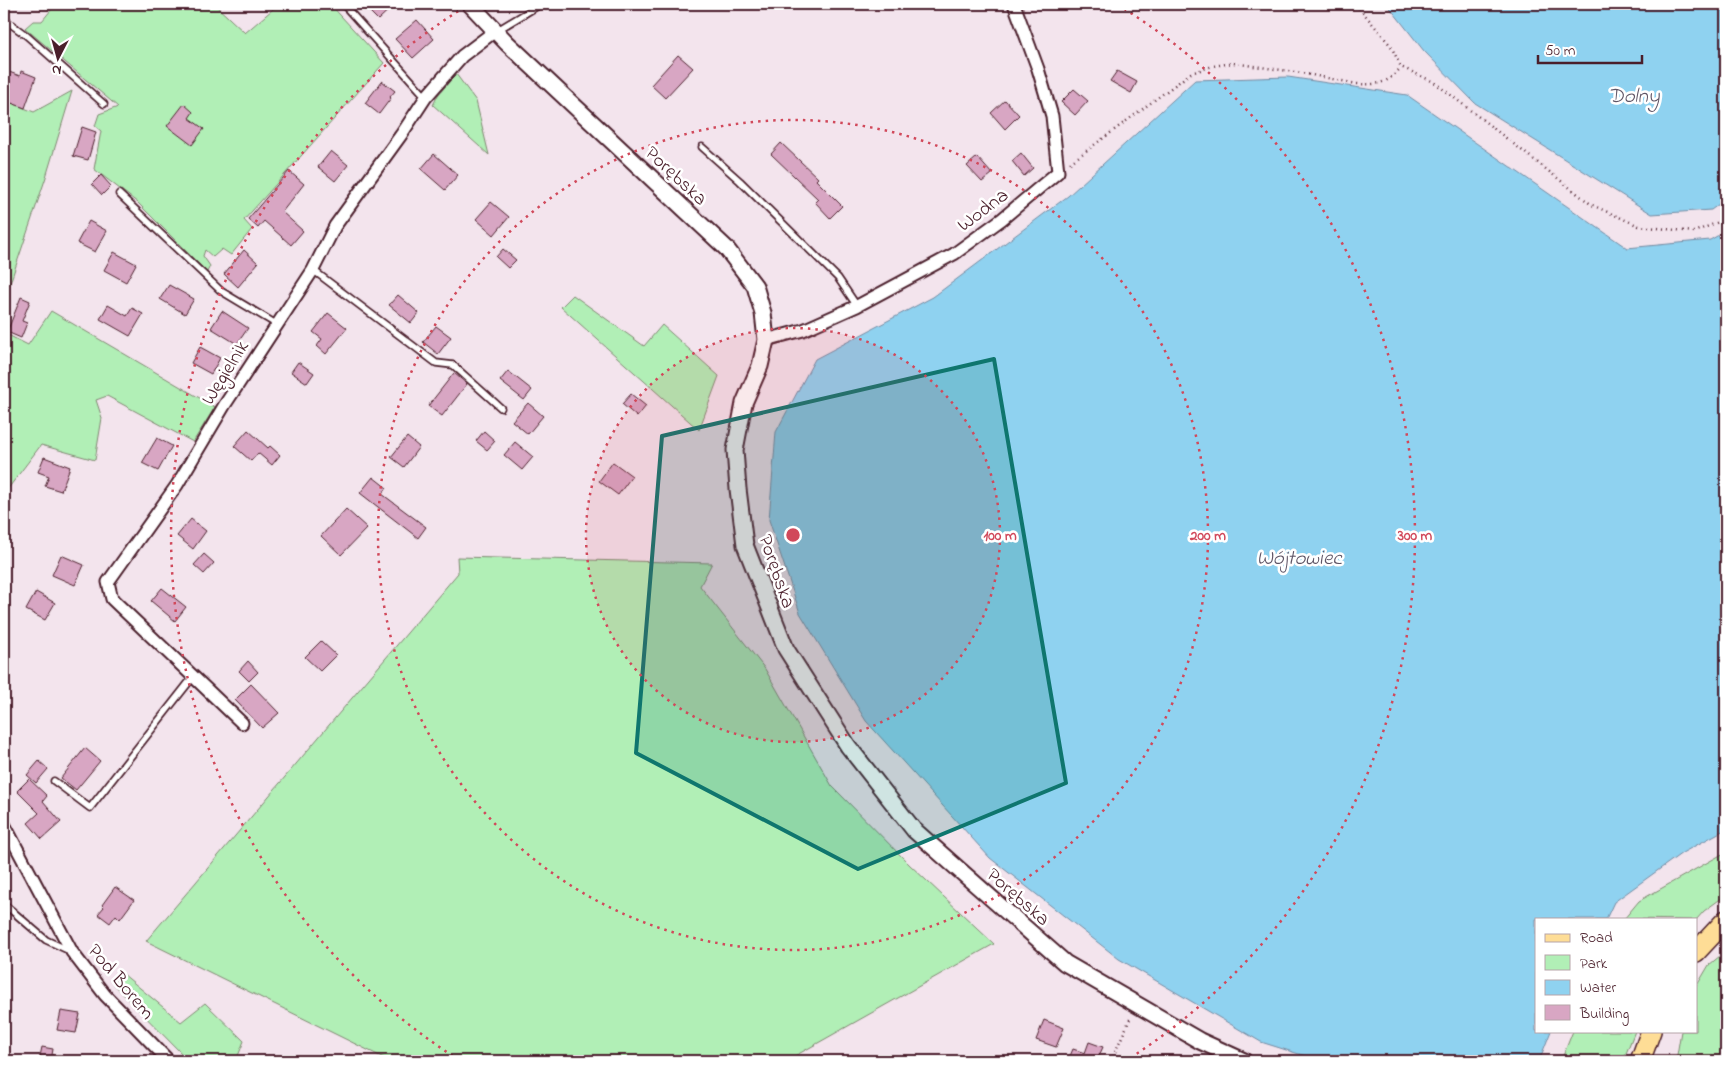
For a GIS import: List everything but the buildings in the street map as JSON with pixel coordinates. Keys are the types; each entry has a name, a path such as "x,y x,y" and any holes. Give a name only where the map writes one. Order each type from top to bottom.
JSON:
{"main road":[{"path":"1698,950 1726,920"},
{"path":"1640,1061 1651,1032"}],"street":[{"name":"Porębska","path":"470,4 496,31 726,248 755,286 763,313 766,340 760,366 744,404 735,450 745,546 786,649 848,746 914,830 1065,963 1200,1040 1244,1061"},
{"path":"1014,4 1038,68 1052,116 1058,172"},
{"name":"Węgielnik","path":"242,723 112,599 108,582 177,485 276,324 312,270 335,226 426,97 462,56 496,31"},
{"name":"Wodna","path":"766,340 803,330 857,306 954,254 1002,219 1058,172"},
{"name":"Pod Borem","path":"4,824 72,952 104,995 169,1061"}],"lane":[{"path":"343,4 426,97"},
{"path":"496,31 541,4"},
{"path":"4,19 27,36 104,104"},
{"path":"702,147 740,181 838,278 857,306"},
{"path":"119,194 222,292 276,324"},
{"path":"312,270 436,363 453,365 502,408"},
{"path":"54,781 90,808 193,677"},
{"path":"4,904 46,940 72,952"}],"path":[{"path":"1356,4 1391,46 1401,67 1434,82 1592,205 1639,226 1694,232 1726,219"},
{"path":"1058,172 1191,73 1212,66 1232,63 1254,65 1370,85 1386,82 1395,76 1401,67"},
{"path":"1111,1061 1137,1004"}],"highlighted area":[{"path":"994,359 1066,783 858,869 636,753 662,436"}],"green space":[{"path":"56,4 214,4 245,33 279,4 330,4 384,63 244,220 252,229 231,255 222,249 213,257 205,250 203,256 210,266 207,272 138,203 94,169 101,131 95,126 99,114 118,107 25,28 33,21 42,21"},
{"path":"557,4 590,4 545,10"},
{"path":"456,74 476,101 489,155 433,105 438,95"},
{"path":"72,91 46,177 4,301 4,100 34,112"},
{"path":"573,295 644,346 662,325 719,376 699,430 561,307"},
{"path":"51,311 215,407 193,442 107,396 96,400 102,418 95,460 41,445 4,494 4,333 28,345"},
{"path":"457,557 712,563 700,586 765,669 832,786 910,865 994,944 786,1061 390,1061 146,941 458,573"},
{"path":"1726,852 1726,895 1698,918 1625,918 1639,901"},
{"path":"1726,951 1726,1061 1676,1061 1681,1032 1698,1032 1698,984 1709,965"},
{"path":"123,974 181,1022 205,1003 244,1041 236,1061 189,1061 113,984"},
{"path":"1573,1032 1635,1032 1623,1061 1561,1061"}],"water":[{"name":"Dolny","path":"1387,4 1726,4 1726,199 1711,210 1652,214 1475,103 1424,51"},
{"name":"Wójtowiec","path":"1288,77 1407,95 1627,248 1710,240 1726,231 1726,829 1682,853 1614,902 1606,918 1535,918 1535,1032 1551,1032 1539,1061 1321,1061 1261,1042 1119,959 990,858 866,721 800,613 769,520 776,432 815,359 933,297 1068,196 1195,80"}]}
